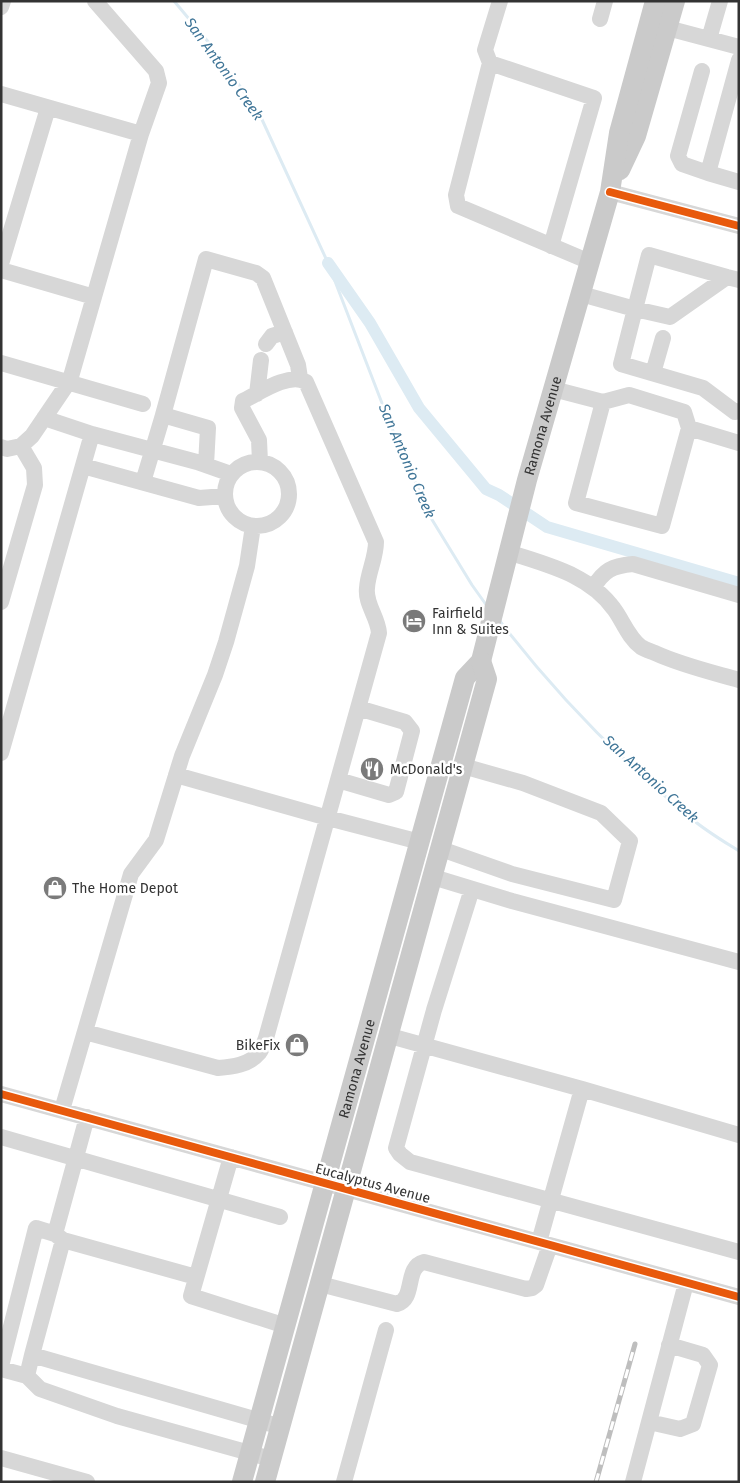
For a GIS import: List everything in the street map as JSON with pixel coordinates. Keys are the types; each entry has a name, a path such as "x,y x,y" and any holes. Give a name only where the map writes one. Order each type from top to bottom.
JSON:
{"main road":[{"name":"Ramona Avenue","path":"242,1482 465,678 481,661 527,480 610,192 636,136 658,25 655,1"},
{"name":"Ramona Avenue","path":"658,25 675,1"},
{"name":"Ramona Avenue","path":"265,1482 390,1036 487,679 481,661"},
{"path":"420,842 441,849"}],"street":[{"path":"1,7 3,1"},
{"path":"1,447 21,446 32,436 68,382 141,134 158,83 156,71 95,1"},
{"path":"500,1 484,50 490,63 456,195 458,206 590,262"},
{"path":"600,19 606,1"},
{"path":"709,39 720,1"},
{"path":"658,25 739,47"},
{"path":"708,173 739,60"},
{"path":"490,63 594,98 551,246"},
{"path":"702,71 678,156 682,164 739,182"},
{"path":"1,94 141,134"},
{"path":"1,264 48,108"},
{"path":"610,192 739,226"},
{"path":"735,277 649,255 621,364 703,388 736,412 739,411"},
{"path":"143,482 206,259 256,273 263,278 298,366 300,378"},
{"path":"1,270 94,297"},
{"path":"581,294 670,318 735,277"},
{"path":"257,394 263,352 272,336 285,332"},
{"path":"653,373 663,338"},
{"path":"1,363 143,404"},
{"path":"85,1032 218,1068 233,1067 246,1062 259,1053 266,1038 379,633 378,623 368,600 367,588 376,551 376,542 306,382 300,378 290,379 243,401 242,408 258,440 260,462"},
{"path":"553,389 603,402 629,395 684,412 689,428 662,526 576,503 603,402"},
{"path":"163,415 208,428 206,465"},
{"path":"44,418 92,434 206,465 231,474"},
{"path":"689,428 739,443"},
{"path":"1,753 92,434"},
{"path":"1,602 34,485 34,468 21,446"},
{"path":"248,462 260,462 272,465 282,474 288,485 289,498 285,510 277,519 265,525 253,526 240,522 231,514 225,502 224,490 231,474 236,468 248,462"},
{"path":"83,466 199,498 225,496"},
{"path":"62,1110 131,874 156,840 176,775 226,642 247,566 253,526"},
{"path":"506,559 556,568 579,578 601,595 615,610 625,629 640,646 665,658 739,680"},
{"path":"593,588 601,575 619,566 633,564 739,595"},
{"path":"338,780 389,795 396,792 412,732 405,722 358,708"},
{"path":"441,849 512,874 614,900 628,850 630,842 601,813 523,783 463,766"},
{"path":"176,775 420,842"},
{"path":"433,877 512,901 739,962"},
{"path":"472,889 424,1046 396,1148 400,1154 410,1162 739,1252"},
{"path":"390,1036 739,1135"},
{"path":"320,1284 401,1304 407,1296 414,1268 419,1263 424,1262 526,1289 536,1285 545,1244 551,1201 582,1089"},
{"name":"Eucalyptus Avenue","path":"1,1094 739,1297"},
{"path":"26,1376 59,1237 75,1159 87,1117"},
{"path":"1,1137 280,1217"},
{"path":"231,1157 191,1296 286,1326"},
{"path":"196,1277 59,1237 36,1228 1,1368 26,1376 40,1389 117,1416 271,1459"},
{"path":"633,1482 686,1283"},
{"path":"344,1482 386,1330"},
{"path":"649,1422 680,1429 693,1424 710,1366 703,1355 670,1345"},
{"path":"32,1355 280,1427"},
{"path":"1,1458 42,1476 87,1482"}],"waterway":[{"name":"San Antonio Creek","path":"174,1 210,44 259,113 328,263 390,424 431,518 487,606"},
{"path":"328,263 370,323 419,408 486,489 499,495 547,527 739,583"},
{"name":"San Antonio Creek","path":"499,620 543,674 614,750 697,823 739,851"}],"railway":[{"path":"596,1482 635,1344"}],"cycle path":[{"path":"610,192 739,226"},
{"path":"1,1094 739,1297"}],"place":[{"name":"Fairfield Inn & Suites","path":"414,621"},
{"name":"McDonald's","path":"372,769"},
{"name":"The Home Depot","path":"55,888"},
{"name":"BikeFix","path":"297,1045"}]}
